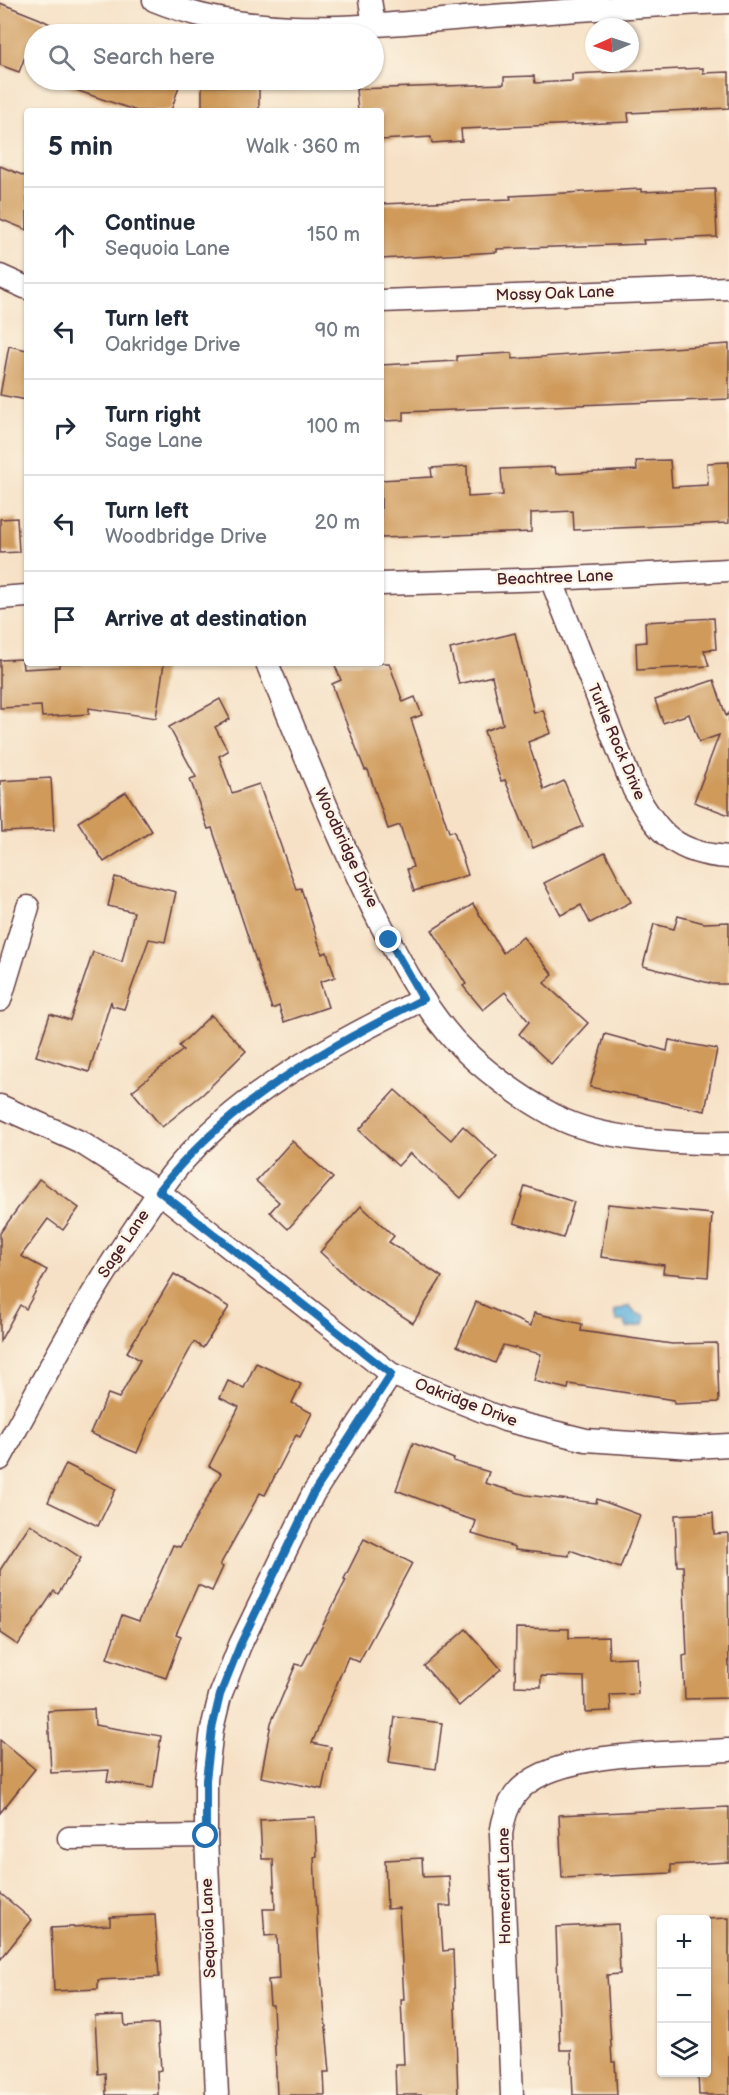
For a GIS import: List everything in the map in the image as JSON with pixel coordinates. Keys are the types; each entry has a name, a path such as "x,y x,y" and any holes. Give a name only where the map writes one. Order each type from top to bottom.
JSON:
{"street":[{"path":"154,0 231,22 259,24"},
{"path":"370,0 374,24"},
{"path":"384,24 631,3 729,2"},
{"path":"0,276 24,287"},
{"name":"Mossy Oak Lane","path":"384,301 729,288"},
{"name":"Beachtree Lane","path":"384,584 551,579 729,570"},
{"name":"Turtle Rock Drive","path":"551,579 634,790 646,812 672,840 687,850 729,857"},
{"path":"0,598 24,596"},
{"name":"Woodbridge Drive","path":"268,666 341,844 389,940 423,999 454,1040 497,1077 556,1117 585,1128 658,1141 729,1143"},
{"path":"0,1000 28,907"},
{"name":"Sage Lane","path":"0,1459 91,1293 159,1191 183,1161 216,1128 265,1089 348,1037 423,999"},
{"name":"Oakridge Drive","path":"0,1106 80,1142 159,1191 391,1374 505,1420 586,1440 692,1447 729,1445"},
{"name":"Sequoia Lane","path":"217,2095 206,1836 206,1780 212,1729 220,1695 236,1655 313,1494 391,1374"},
{"name":"Homecraft Lane","path":"512,2095 501,1834 504,1817 515,1795 533,1779 560,1767 590,1759 729,1750"},
{"path":"69,1838 206,1836"}],"water":[{"path":"629,1306 635,1313 645,1316 643,1325 627,1328 624,1321 616,1321 614,1311"}],"building":[{"path":"0,3 50,24 24,24 24,59 19,72 0,65"},
{"path":"703,68 703,73 729,72 729,108 628,113 629,122 461,129 462,141 432,143 431,137 384,140 384,108 358,108 356,90 504,84 504,77 534,76 535,83 572,81 572,74"},
{"path":"76,90 178,90 172,108 128,108"},
{"path":"202,90 259,90 259,108 202,108"},
{"path":"0,166 24,176 24,229 0,219"},
{"path":"641,189 641,192 715,189 717,237 643,240 644,244 497,249 497,252 384,259 384,204 511,199 510,196"},
{"path":"729,344 729,399 404,412 404,420 384,421 384,365 457,361 457,356 512,353 512,359"},
{"path":"9,346 24,349 24,399 0,395"},
{"path":"670,460 672,487 708,485 707,463 729,462 729,523 574,530 573,511 531,513 531,532 384,538 384,480 432,477 431,468 467,466 468,497 503,495 501,469 555,467 556,474 637,470 636,461"},
{"path":"17,518 19,552 0,553 0,519"},
{"path":"714,618 716,649 704,650 709,666 637,670 636,643 646,642 645,622"},
{"path":"515,633 534,713 543,710 551,733 528,742 544,790 564,781 583,826 533,848 505,780 501,781 484,731 503,724 492,676 459,684 450,649"},
{"path":"22,659 23,669 59,666 164,666 156,718 89,708 89,714 42,717 41,706 0,708 0,660"},
{"path":"384,663 389,663 403,702 415,697 422,715 411,719 449,832 454,831 468,875 414,891 407,869 413,867 400,825 388,829 368,770 365,770 332,684 341,680 335,666 384,666"},
{"path":"714,680 726,716 729,713 729,815 694,802 719,735 699,742 689,714 663,723 655,700"},
{"path":"220,699 230,719 215,727 228,751 219,756 232,793 259,784 296,889 301,888 322,954 327,952 335,977 320,982 328,1007 284,1022 279,1006 272,1009 212,828 208,829 190,779 196,777 169,727"},
{"path":"51,778 54,830 2,832 0,781"},
{"path":"126,792 152,831 104,862 78,822"},
{"path":"605,852 631,902 590,923 581,905 561,915 544,883"},
{"path":"115,877 176,892 165,942 149,939 124,1009 112,1006 111,1001 89,1072 36,1056 50,1014 70,1020 93,952 122,962 134,912 108,906"},
{"path":"473,904 503,953 523,937 553,975 544,983 588,1023 551,1064 519,1034 529,1022 505,992 483,1010 463,986 466,984 432,930"},
{"path":"678,916 704,923 729,922 729,984 713,984 643,966 654,924 674,929"},
{"path":"211,1015 246,1051 203,1094 162,1127 132,1091 183,1050 179,1046"},
{"path":"605,1034 667,1051 669,1040 717,1049 705,1111 590,1087"},
{"path":"395,1090 451,1140 463,1126 497,1157 461,1198 410,1153 398,1166 359,1130"},
{"path":"292,1141 333,1178 288,1229 270,1212 279,1202 256,1181"},
{"path":"39,1179 79,1208 63,1230 48,1219 21,1256 47,1270 26,1309 20,1305 0,1341 0,1233"},
{"path":"525,1186 574,1202 563,1238 514,1223"},
{"path":"608,1204 712,1214 708,1277 663,1273 664,1265 601,1257"},
{"path":"361,1206 394,1236 389,1242 442,1277 413,1323 359,1288 320,1252"},
{"path":"174,1274 229,1307 203,1348 194,1342 151,1420 137,1453 90,1433 108,1394 119,1398 140,1360 127,1352"},
{"path":"476,1302 531,1326 534,1313 582,1324 581,1331 672,1344 717,1343 719,1402 674,1404 674,1400 569,1384 568,1389 534,1381 541,1354 503,1345 495,1363 457,1346"},
{"path":"256,1363 301,1384 292,1403 312,1413 300,1437 296,1435 265,1495 260,1493 220,1565 223,1567 212,1591 198,1585 176,1634 181,1636 166,1678 107,1658 122,1615 139,1621 173,1545 180,1547 221,1473 209,1466 239,1407 220,1398 228,1381 244,1388"},
{"path":"413,1443 454,1459 453,1461 489,1472 485,1483 526,1495 596,1503 597,1499 640,1515 620,1568 570,1550 569,1556 515,1550 515,1547 472,1534 476,1521 396,1490"},
{"path":"66,1464 116,1489 98,1526 48,1502"},
{"path":"713,1513 714,1534 728,1533 729,1698 685,1699 683,1656 687,1655 683,1566 677,1566 675,1515"},
{"path":"30,1524 81,1558 58,1594 54,1591 18,1645 0,1633 0,1570"},
{"path":"364,1539 412,1563 359,1662 348,1657 312,1743 331,1747 322,1789 261,1777 271,1723 296,1664 302,1666 346,1580 344,1579"},
{"path":"516,1628 569,1629 569,1638 608,1637 609,1658 636,1657 638,1694 610,1695 611,1711 585,1712 584,1677 541,1676 541,1687 515,1686"},
{"path":"466,1629 501,1669 459,1706 424,1666"},
{"path":"94,1709 95,1725 161,1736 153,1788 107,1781 109,1770 51,1773 48,1711"},
{"path":"395,1717 442,1723 436,1769 389,1762"},
{"path":"0,1740 35,1769 0,1813"},
{"path":"729,1807 729,1862 671,1865 671,1873 562,1878 559,1815"},
{"path":"315,1817 317,1856 314,1857 319,1951 330,2072 324,2072 325,2095 277,2095 273,2005 270,2005 268,1980 279,1979 277,1935 265,1936 263,1909 275,1909 273,1859 262,1859 260,1820"},
{"path":"422,1858 423,1877 449,1876 451,1906 440,1906 443,1951 453,1950 458,2095 396,2095 395,2064 404,2064 401,2000 404,2000 399,1908 387,1909 385,1860"},
{"path":"0,1893 32,1920 0,1960"},
{"path":"155,1915 159,1977 98,1980 98,1989 54,1991 51,1928 110,1925 110,1917"},
{"path":"729,1918 729,2095 699,2095 698,2077 711,2077 711,1919"},
{"path":"618,1924 620,1974 607,1975 612,2062 615,2062 617,2095 573,2095 571,2050 560,2050 556,1927"},
{"path":"124,2015 125,2026 158,2024 161,2070 157,2071 158,2095 106,2095 105,2073 98,2074 95,2016"}],"route":[{"path":"206,1836 206,1780 212,1729 220,1695 240,1645 313,1494 391,1374 159,1191 183,1161 216,1128 265,1089 348,1037 423,999 389,940"}]}
